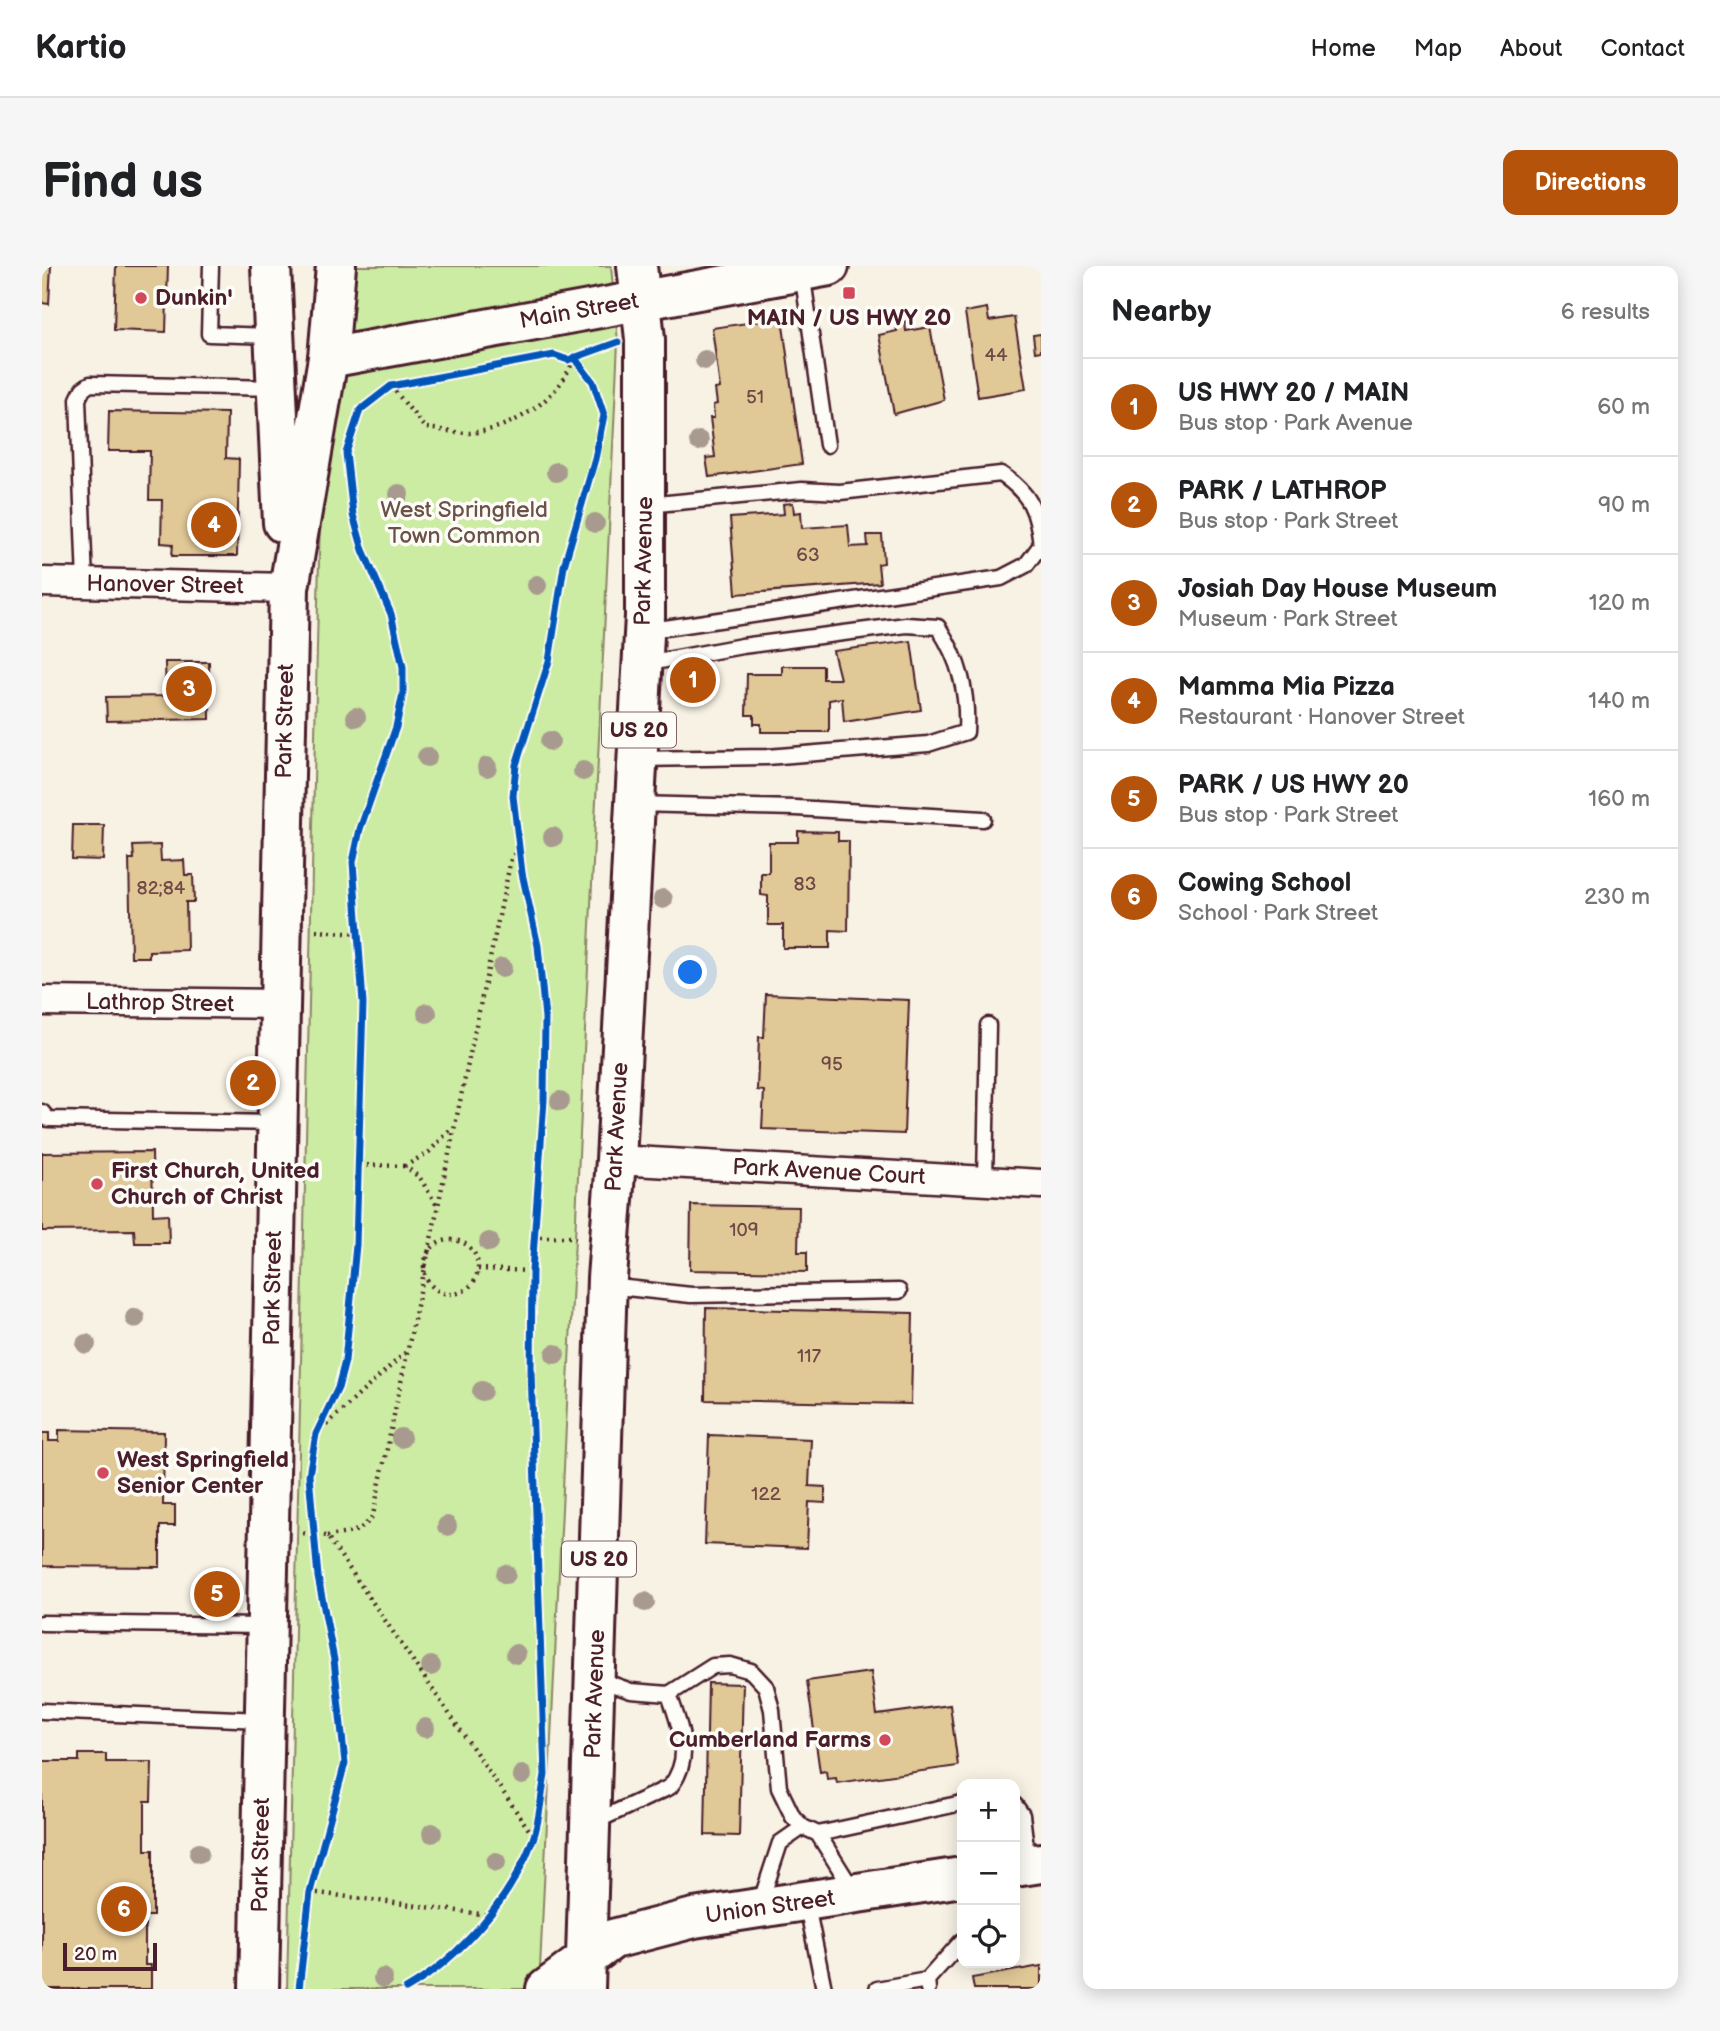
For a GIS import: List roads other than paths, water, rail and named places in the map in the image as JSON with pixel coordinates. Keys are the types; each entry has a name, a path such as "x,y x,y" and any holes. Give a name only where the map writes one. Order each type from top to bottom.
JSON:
{"main road":[{"name":"Park Street","path":"260,1989 265,1626 289,587 271,266"},
{"name":"Park Street","path":"289,587 328,358 336,266"},
{"name":"Main Street","path":"328,358 640,283 816,268"},
{"name":"Park Avenue","path":"585,1974 607,1286 643,648 645,505 640,283"},
{"name":"Union Street","path":"546,1989 585,1974 613,1939 694,1918 957,1878"}],"street":[{"name":"Hanover Street","path":"42,582 289,587"},
{"name":"Lathrop Street","path":"42,1001 279,1004"},
{"name":"Park Avenue Court","path":"616,1160 1041,1184"}],"lane":[{"path":"211,266 209,334 274,336"},
{"path":"816,268 827,445"},
{"path":"85,583 78,398 83,389 90,384 276,388"},
{"path":"643,648 1002,578 1026,565 1041,545 1037,513 1017,485 1001,474 840,492 802,490 645,505"},
{"path":"637,759 768,757 928,744 967,732 968,699 953,649 938,627 906,625 755,644 643,648"},
{"path":"635,804 796,808 983,819"},
{"path":"985,1180 988,1025"},
{"path":"42,1112 48,1119 276,1123"},
{"path":"607,1286 691,1295 899,1291"},
{"path":"42,1623 265,1626"},
{"path":"595,1679 631,1690 669,1694 713,1666 730,1665 751,1671 766,1687 772,1710 779,1788 793,1817 803,1827 818,1834 855,1894"},
{"path":"591,1823 670,1787 678,1777 685,1760 681,1729 669,1694"},
{"path":"42,1711 264,1720"},
{"path":"818,1834 957,1804"},
{"path":"1020,1812 1028,1865"},
{"path":"760,1908 773,1856 780,1843 803,1827"},
{"path":"806,1901 824,1989"},
{"path":"877,1989 927,1985 957,1947"}],"place":[{"name":"MAIN / US HWY 20","path":"849,293"},
{"name":"Dunkin'","path":"141,298"},
{"name":"Mamma Mia Pizza","path":"214,525"},
{"name":"US HWY 20 / MAIN","path":"693,680"},
{"name":"Josiah Day House Museum","path":"189,689"},
{"name":"PARK / LATHROP","path":"253,1083"},
{"name":"First Church, United Church of Christ","path":"97,1184"},
{"name":"West Springfield Senior Center","path":"103,1473"},
{"name":"PARK / US HWY 20","path":"217,1594"},
{"name":"Cumberland Farms","path":"885,1740"},
{"name":"Cowing School","path":"124,1909"}],"park label":[{"name":"West Springfield Town Common","path":"464,523"}]}
